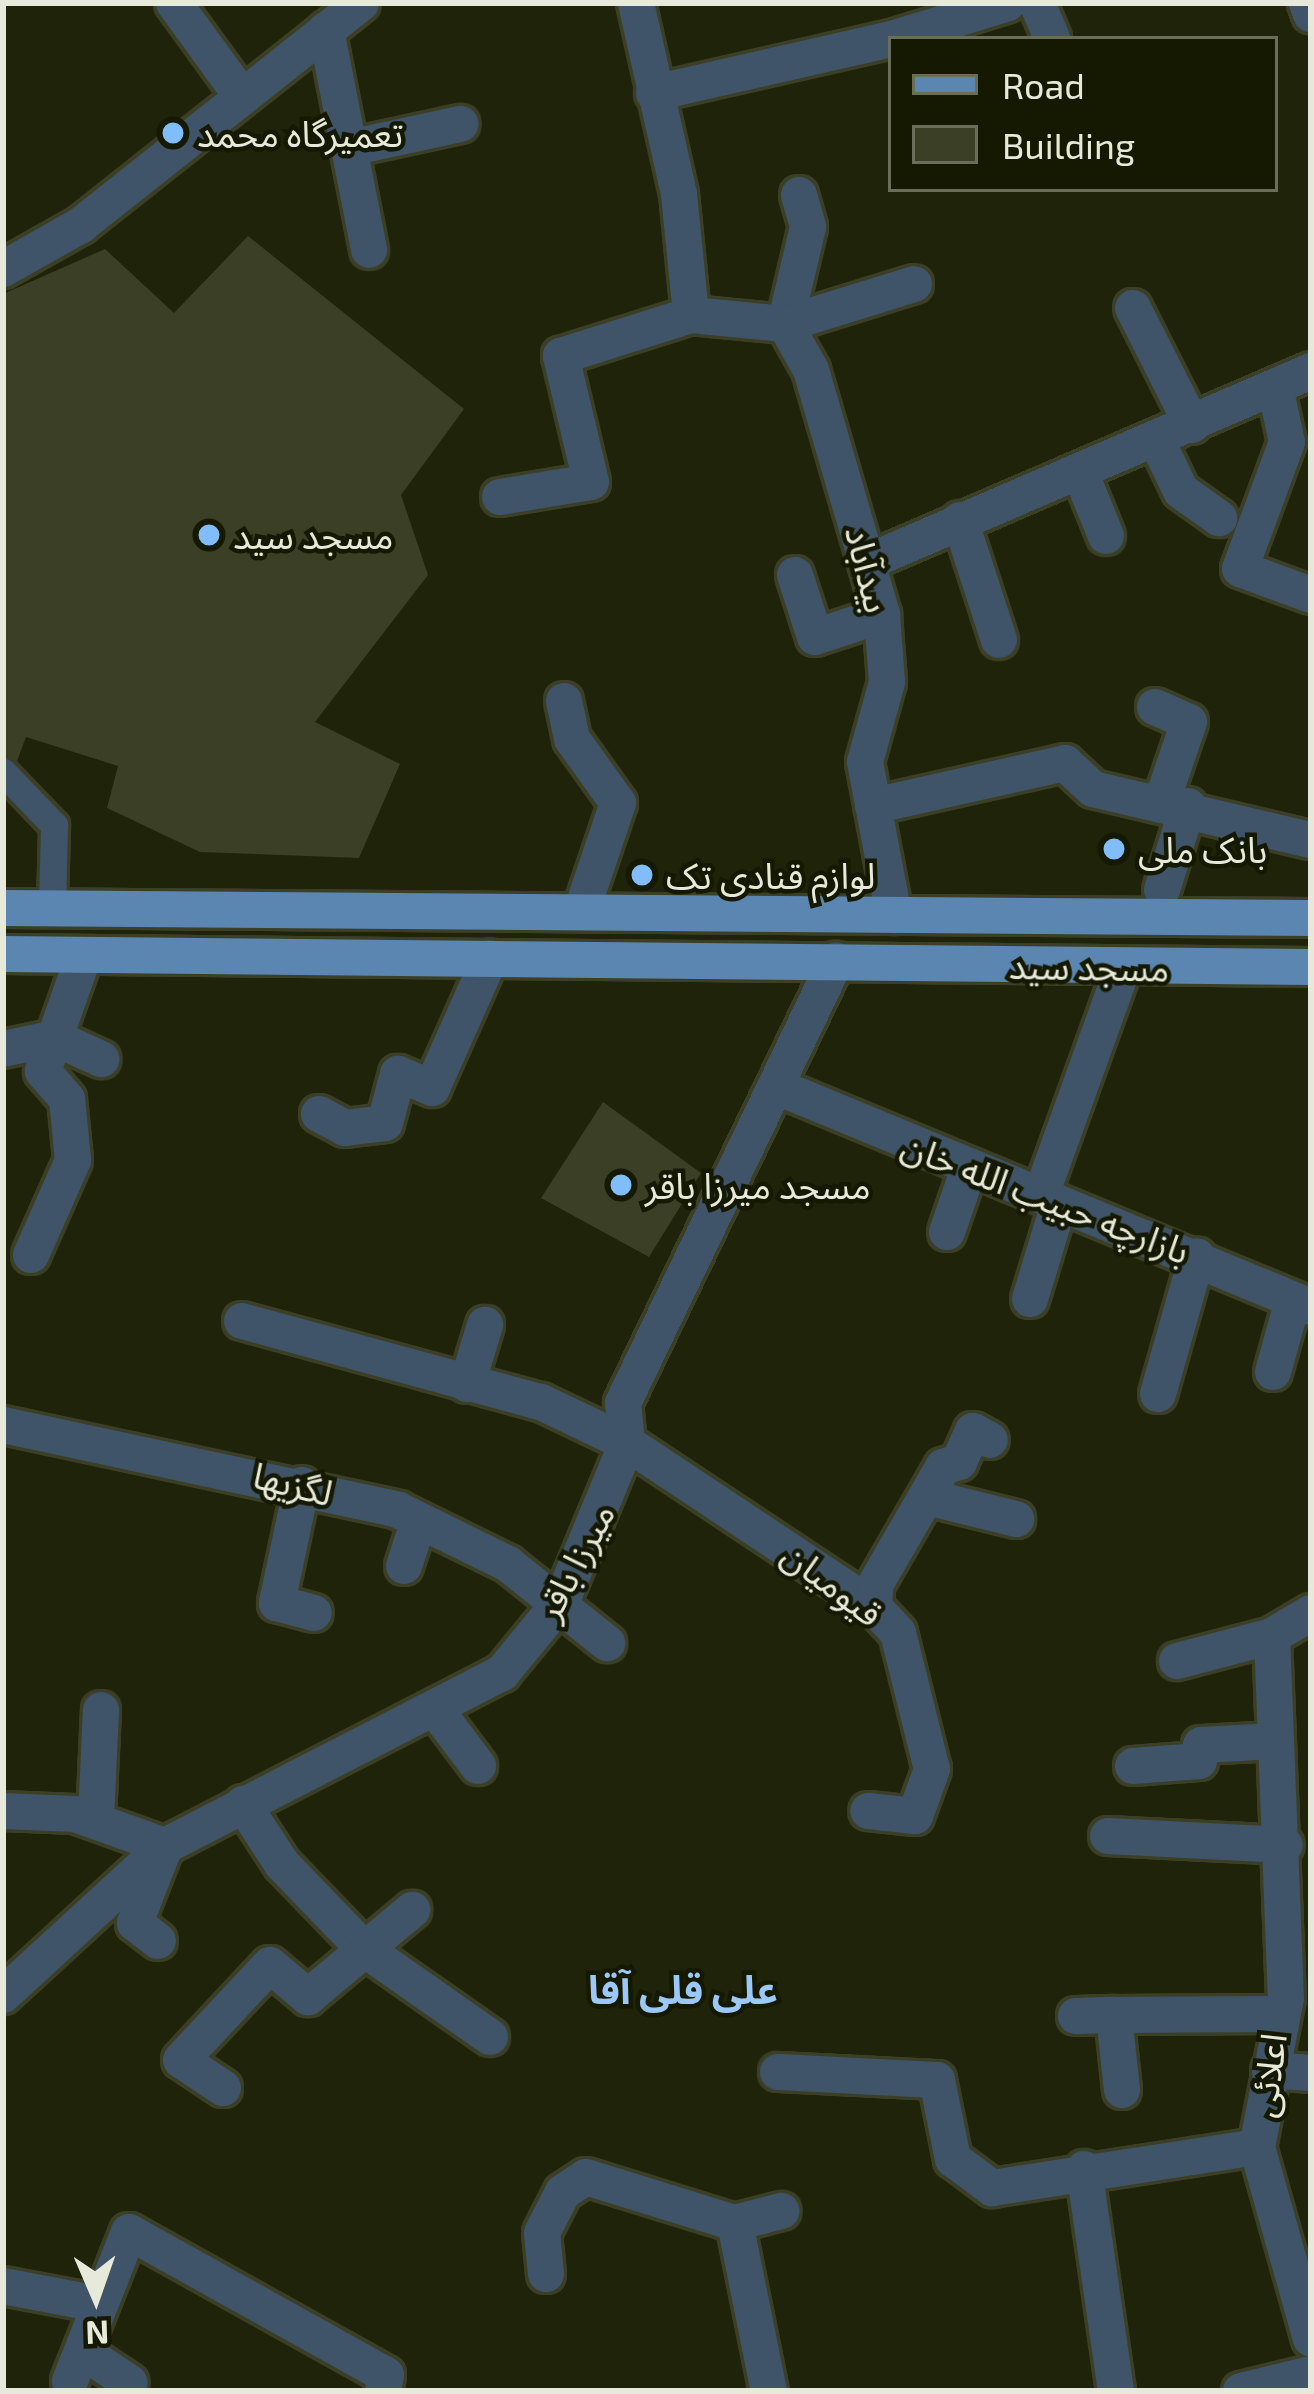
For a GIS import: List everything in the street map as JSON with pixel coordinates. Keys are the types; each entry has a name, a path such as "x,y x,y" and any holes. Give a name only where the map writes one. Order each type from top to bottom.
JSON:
{"main road":[{"name":"مسجد سید","path":"3,908 1311,918"},
{"name":"مسجد سید","path":"3,954 1311,967"}],"street":[{"path":"174,3 240,94"},
{"path":"3,268 81,225 240,94 361,3"},
{"path":"636,3 692,315"},
{"path":"1037,3 1051,36"},
{"path":"1307,3 1311,14"},
{"path":"906,36 1005,16"},
{"path":"326,30 369,250"},
{"path":"654,93 888,40"},
{"path":"349,148 460,124"},
{"path":"784,323 808,227 800,195"},
{"path":"500,496 591,482 561,356 692,315 784,323 914,284"},
{"path":"1133,308 1192,425"},
{"name":"بیدآباد","path":"784,323 811,370 882,615 886,682 865,762 894,915"},
{"path":"1311,370 1289,409 1286,442 1240,569 1311,595"},
{"path":"870,561 1192,425 1289,409"},
{"path":"1157,441 1181,491 1219,518"},
{"path":"1080,472 1106,536"},
{"path":"960,520 1000,640"},
{"path":"795,575 815,637 882,615"},
{"path":"564,700 572,739 618,803 581,912"},
{"path":"1155,707 1189,722 1162,890"},
{"path":"873,806 1065,763 1093,789 1175,804 1311,840"},
{"path":"3,772 54,825 52,908"},
{"path":"31,1255 73,1160 67,1099 43,1071 84,955"},
{"path":"319,1114 345,1128 385,1123 398,1074 432,1088 490,958"},
{"name":"میرزا باقر","path":"3,1995 165,1846 502,1673 562,1600 627,1443 633,1381 780,1088 836,961"},
{"path":"1030,1298 1049,1201 1123,967"},
{"path":"3,1049 56,1038 101,1059"},
{"name":"بازارچه حبیب الله خان","path":"780,1088 968,1172 1197,1256 1302,1304"},
{"path":"947,1232 968,1172"},
{"path":"1158,1394 1197,1256"},
{"path":"1273,1372 1302,1304"},
{"name":"قیومیان","path":"242,1321 541,1402 627,1443 874,1607 898,1633 932,1769 915,1816 868,1811"},
{"path":"467,1384 485,1325"},
{"name":"لگزیها","path":"3,1425 302,1485 419,1520 562,1600 607,1643"},
{"path":"874,1607 875,1586 927,1497 973,1431 990,1440"},
{"path":"302,1485 277,1603 314,1613"},
{"path":"927,1497 1016,1520"},
{"path":"404,1566 419,1520"},
{"path":"1177,1660 1272,1636 1311,1613"},
{"name":"اعلائی","path":"1272,1636 1276,1741 1294,1867 1286,1998 1275,2014 1256,2146 1311,2339"},
{"path":"96,1819 101,1709"},
{"path":"436,1710 478,1766"},
{"path":"1132,1766 1199,1761 1201,1745 1276,1741"},
{"path":"243,1804 282,1864 363,1948 490,2037"},
{"path":"3,1811 96,1819 165,1846 135,1923 158,1941"},
{"path":"1108,1836 1294,1867"},
{"path":"223,2088 181,2060 270,1966 308,1997 412,1910"},
{"path":"1076,2016 1275,2014"},
{"path":"1114,2015 1122,2090"},
{"path":"1270,2070 1311,2073"},
{"path":"778,2072 937,2080 953,2159 973,2182 1256,2146"},
{"path":"1084,2169 1116,2391"},
{"path":"546,2274 542,2233 563,2192 586,2177 735,2223 781,2211"},
{"path":"735,2223 769,2391"},
{"path":"130,2383 79,2368 98,2304 129,2232 386,2375 382,2391"},
{"path":"3,2286 98,2304"},
{"path":"1241,2391 1311,2374"}],"building":[{"name":"مسجد سید","path":"248,236 464,409 401,495 428,575 315,722 400,764 359,858 200,852 107,808 118,766 26,737 17,761 3,754 3,294 105,249 174,313"},
{"name":"مسجد میرزا باقر","path":"603,1102 701,1173 649,1257 541,1198"}],"place":[{"name":"تعمیرگاه محمد","path":"173,133"},
{"name":"مسجد سید","path":"209,535"},
{"name":"بانک ملی","path":"1114,849"},
{"name":"لوازم قنادی تک","path":"642,875"},
{"name":"مسجد میرزا باقر","path":"621,1185"}],"district":[{"name":"علی قلی آقا","path":"683,1989"}]}
